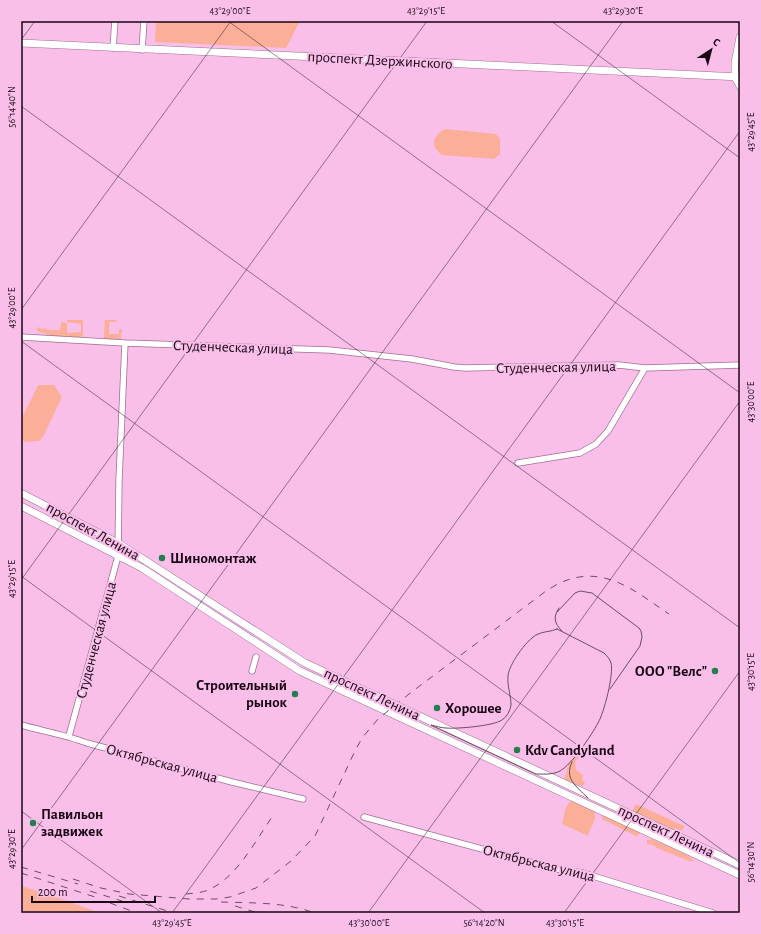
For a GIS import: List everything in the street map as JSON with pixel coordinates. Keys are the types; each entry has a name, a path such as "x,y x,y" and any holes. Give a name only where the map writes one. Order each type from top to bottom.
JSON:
{"main road":[{"path":"740,38 735,63 740,86"},
{"name":"проспект Дзержинского","path":"21,44 738,77"},
{"path":"723,76 735,63"},
{"name":"проспект Ленина","path":"21,493 118,544 305,663 740,865"},
{"name":"проспект Ленина","path":"21,506 142,568 300,671 740,875"}],"street":[{"path":"113,48 115,21"},
{"path":"142,50 144,21"},
{"path":"21,337 125,343"},
{"name":"Студенческая улица","path":"69,736 118,556 119,480 125,343 329,350 412,359 454,368 608,365 645,368 740,365"},
{"path":"518,463 580,453 593,446 608,431 645,368"},
{"path":"252,671 256,657"},
{"name":"Октябрьская улица","path":"21,725 56,735 69,736 87,743 303,799"},
{"name":"Октябрьская улица","path":"364,817 556,869 582,873 713,913"}],"shaded area":[{"path":"156,21 300,21 286,48 155,42"},
{"path":"445,129 496,134 500,139 500,154 494,159 442,155 435,148 434,141 435,138"},
{"path":"67,320 83,320 83,336 81,338 49,337 46,334 37,331 37,327 42,329 46,328 47,330 60,330 61,322 67,323 67,333 81,332 81,324 67,322"},
{"path":"105,320 116,320 117,322 109,322 109,334 119,334 119,329 122,329 121,338 117,341 105,340"},
{"path":"38,385 54,385 62,397 43,437 39,441 25,442 21,439 21,420"},
{"path":"582,752 575,763 576,770 583,775 582,780 585,782 583,786 575,786 564,780 569,762"},
{"path":"572,801 594,811 595,817 588,836 562,824 566,808"},
{"path":"636,804 684,826 684,828 679,833 632,812"},
{"path":"604,814 640,833 639,835 636,836 602,819"},
{"path":"652,839 681,852 694,861 689,861 653,845 647,844 647,840"},
{"path":"21,886 100,913 31,913 21,910"}],"tram line":[{"path":"557,612 575,593 580,591 592,593 639,628 642,637 640,646 610,689"},
{"path":"559,608 555,620 562,631"},
{"path":"557,629 604,653 610,660 612,668 608,693 603,711 595,729 575,756 560,771 548,774 536,774 431,725 444,728 466,727 491,724 504,719 508,714 511,705 508,683 511,665 532,638 541,633 557,629"},
{"path":"572,762 569,773 570,778 588,798"}],"railway":[{"path":"73,879 101,888 129,894 189,899 216,899 230,897 256,888 291,861 315,836 362,738 378,719 546,591 562,582 578,577 592,576 606,578 632,589 669,614"},
{"path":"186,894 198,893 207,890 229,876 245,857 272,817"},
{"path":"21,867 78,884"},
{"path":"21,873 95,897"},
{"path":"90,891 122,901"},
{"path":"119,896 174,913"},
{"path":"221,902 281,905 304,909 315,913"},
{"path":"110,903 137,913"},
{"path":"235,906 258,913"}],"place":[{"name":"Шиномонтаж","path":"162,558"},
{"name":"ООО \"Велс\"","path":"715,671"},
{"name":"Строительный рынок","path":"295,694"},
{"name":"Хорошее","path":"437,708"},
{"name":"Kdv Candyland","path":"517,750"},
{"name":"Павильон задвижек","path":"33,823"}]}
